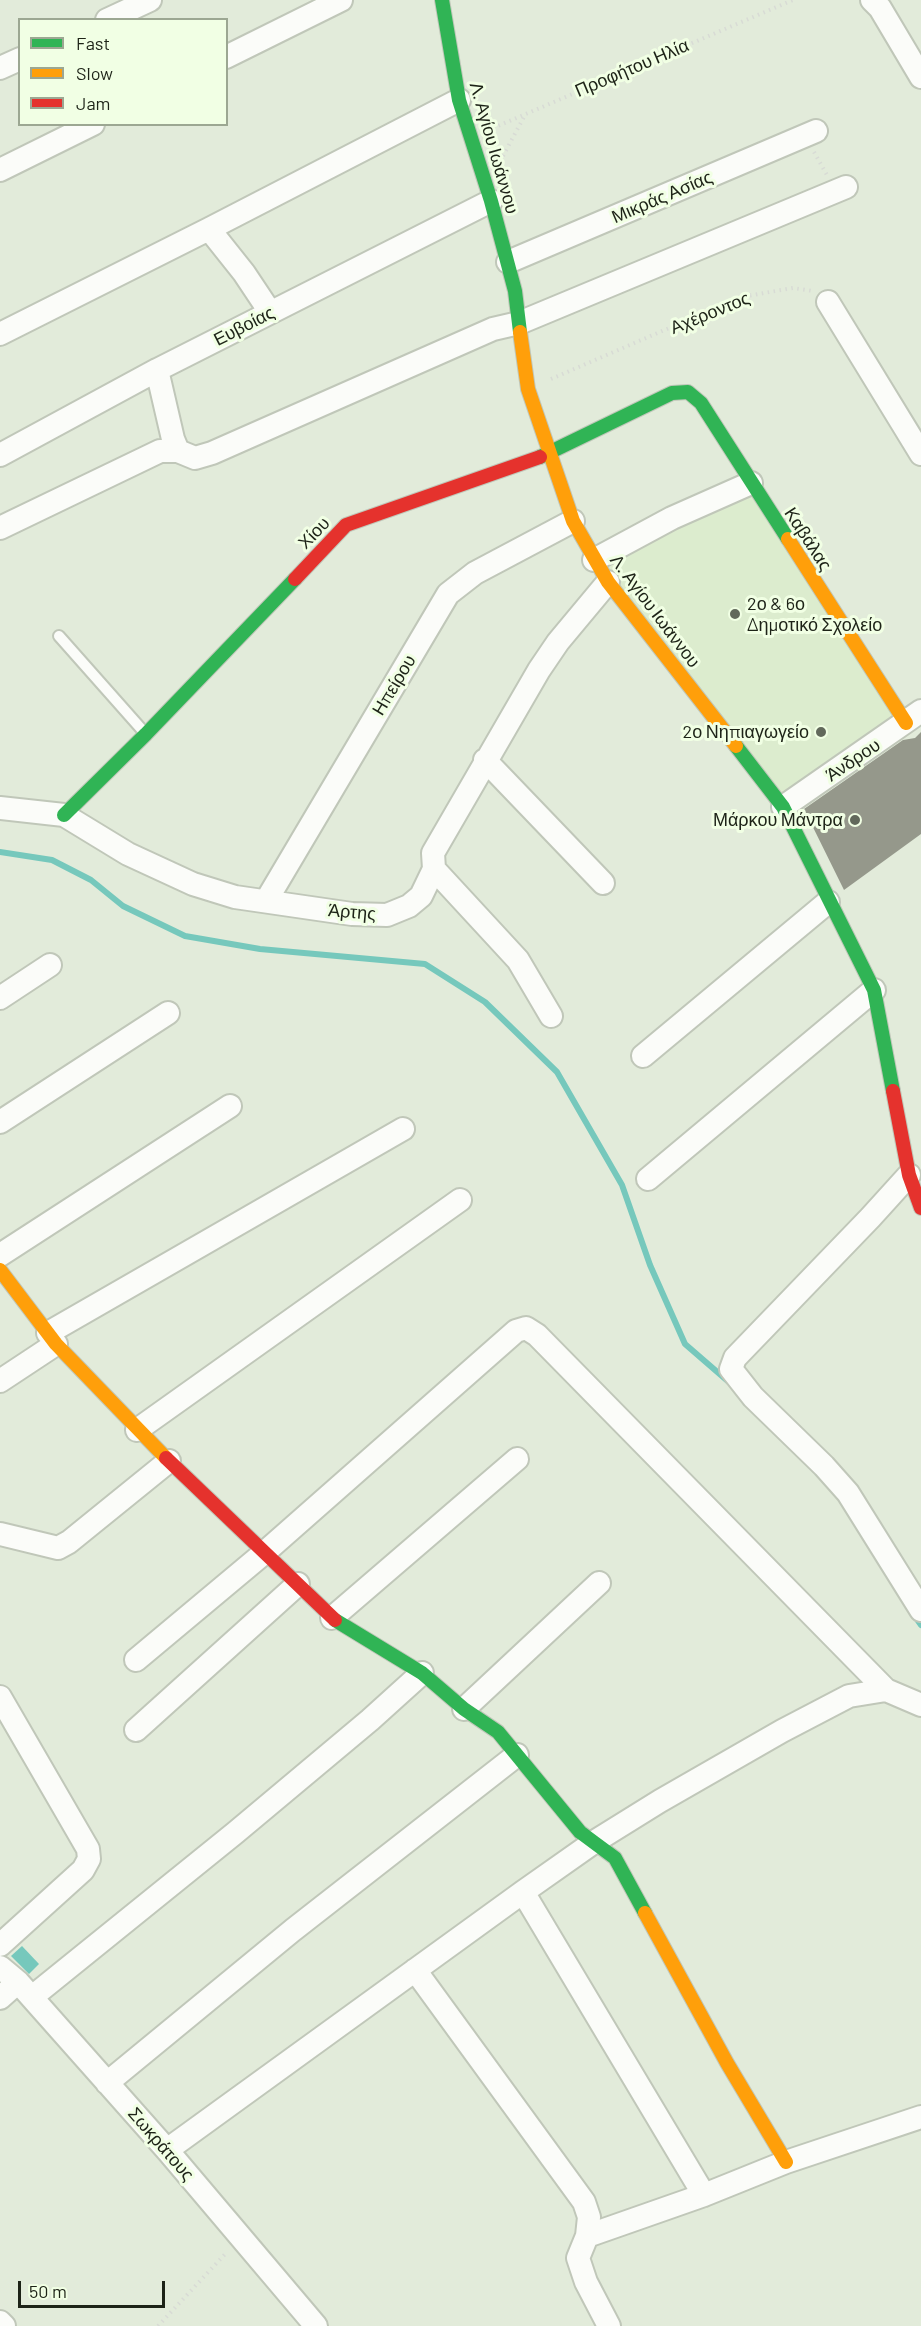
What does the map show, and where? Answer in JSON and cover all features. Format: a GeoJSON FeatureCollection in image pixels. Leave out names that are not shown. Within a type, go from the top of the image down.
{"type":"FeatureCollection","features":[{"type":"Feature","properties":{"kind":"street"},"geometry":{"type":"LineString","coordinates":[[111,18],[150,0]]}},
{"type":"Feature","properties":{"kind":"street"},"geometry":{"type":"LineString","coordinates":[[228,56],[341,0]]}},
{"type":"Feature","properties":{"kind":"street","name":"Λ. Αγίου Ιωάννου"},"geometry":{"type":"LineString","coordinates":[[442,0],[459,100],[508,262],[528,389],[573,521],[608,582],[783,807],[828,902],[874,990],[909,1174],[921,1208]]}},
{"type":"Feature","properties":{"kind":"street"},"geometry":{"type":"LineString","coordinates":[[872,0],[880,8],[921,77]]}},
{"type":"Feature","properties":{"kind":"street"},"geometry":{"type":"LineString","coordinates":[[0,68],[18,60]]}},
{"type":"Feature","properties":{"kind":"street"},"geometry":{"type":"LineString","coordinates":[[0,334],[459,100]]}},
{"type":"Feature","properties":{"kind":"street"},"geometry":{"type":"LineString","coordinates":[[0,170],[89,126]]}},
{"type":"Feature","properties":{"kind":"street","name":"Μικράς Ασίας"},"geometry":{"type":"LineString","coordinates":[[508,262],[810,134]]}},
{"type":"Feature","properties":{"kind":"street"},"geometry":{"type":"LineString","coordinates":[[0,528],[160,451],[178,451],[195,458],[212,453],[493,329],[519,323],[841,189]]}},
{"type":"Feature","properties":{"kind":"street","name":"Ευβοίας"},"geometry":{"type":"LineString","coordinates":[[0,455],[489,194]]}},
{"type":"Feature","properties":{"kind":"street"},"geometry":{"type":"LineString","coordinates":[[209,229],[244,273],[270,312]]}},
{"type":"Feature","properties":{"kind":"street"},"geometry":{"type":"LineString","coordinates":[[828,302],[921,454]]}},
{"type":"Feature","properties":{"kind":"street"},"geometry":{"type":"LineString","coordinates":[[157,370],[173,439],[178,451]]}},
{"type":"Feature","properties":{"kind":"street","name":"Χίου"},"geometry":{"type":"LineString","coordinates":[[64,816],[146,734],[346,525],[550,453],[672,393],[688,392],[701,403]]}},
{"type":"Feature","properties":{"kind":"street","name":"Καβάλας"},"geometry":{"type":"LineString","coordinates":[[701,403],[751,483],[913,717]]}},
{"type":"Feature","properties":{"kind":"street"},"geometry":{"type":"LineString","coordinates":[[594,560],[672,518],[751,483]]}},
{"type":"Feature","properties":{"kind":"street","name":"Ηπείρου"},"geometry":{"type":"LineString","coordinates":[[266,901],[448,594],[476,573],[573,521]]}},
{"type":"Feature","properties":{"kind":"street","name":"Άρτης"},"geometry":{"type":"LineString","coordinates":[[0,808],[64,816],[128,854],[192,884],[235,897],[352,914],[387,915],[409,906],[421,896],[434,869],[433,853],[485,760],[558,642],[608,582]]}},
{"type":"Feature","properties":{"kind":"street","name":"Άνδρου"},"geometry":{"type":"LineString","coordinates":[[783,807],[913,717]]}},
{"type":"Feature","properties":{"kind":"street"},"geometry":{"type":"LineString","coordinates":[[485,760],[603,883]]}},
{"type":"Feature","properties":{"kind":"street"},"geometry":{"type":"LineString","coordinates":[[434,869],[518,960],[552,1016]]}},
{"type":"Feature","properties":{"kind":"street"},"geometry":{"type":"LineString","coordinates":[[643,1056],[828,902]]}},
{"type":"Feature","properties":{"kind":"street"},"geometry":{"type":"LineString","coordinates":[[0,998],[50,966]]}},
{"type":"Feature","properties":{"kind":"street"},"geometry":{"type":"LineString","coordinates":[[648,1179],[874,990]]}},
{"type":"Feature","properties":{"kind":"street"},"geometry":{"type":"LineString","coordinates":[[0,1122],[168,1013]]}},
{"type":"Feature","properties":{"kind":"street"},"geometry":{"type":"LineString","coordinates":[[0,1255],[230,1106]]}},
{"type":"Feature","properties":{"kind":"street"},"geometry":{"type":"LineString","coordinates":[[0,1382],[52,1339],[404,1129]]}},
{"type":"Feature","properties":{"kind":"street"},"geometry":{"type":"LineString","coordinates":[[909,1174],[870,1218],[735,1358],[731,1369],[753,1397],[824,1466],[848,1493],[921,1610]]}},
{"type":"Feature","properties":{"kind":"street"},"geometry":{"type":"LineString","coordinates":[[137,1430],[460,1200]]}},
{"type":"Feature","properties":{"kind":"street"},"geometry":{"type":"LineString","coordinates":[[0,1270],[52,1339],[137,1430],[332,1618],[422,1673],[464,1709],[498,1732],[580,1832],[615,1858],[727,2063],[786,2162]]}},
{"type":"Feature","properties":{"kind":"street"},"geometry":{"type":"LineString","coordinates":[[136,1660],[264,1552],[516,1331],[526,1328],[537,1335],[886,1690],[921,1705]]}},
{"type":"Feature","properties":{"kind":"street"},"geometry":{"type":"LineString","coordinates":[[332,1618],[517,1459]]}},
{"type":"Feature","properties":{"kind":"street"},"geometry":{"type":"LineString","coordinates":[[0,1534],[58,1548],[69,1542],[169,1461]]}},
{"type":"Feature","properties":{"kind":"street"},"geometry":{"type":"LineString","coordinates":[[464,1709],[599,1583]]}},
{"type":"Feature","properties":{"kind":"street"},"geometry":{"type":"LineString","coordinates":[[136,1730],[298,1584]]}},
{"type":"Feature","properties":{"kind":"street"},"geometry":{"type":"LineString","coordinates":[[0,1998],[25,1990],[235,1833],[370,1720],[422,1673]]}},
{"type":"Feature","properties":{"kind":"street"},"geometry":{"type":"LineString","coordinates":[[167,2150],[594,1842],[782,1731],[849,1696],[886,1690]]}},
{"type":"Feature","properties":{"kind":"street"},"geometry":{"type":"LineString","coordinates":[[0,1697],[88,1849],[89,1860],[83,1870],[0,1945]]}},
{"type":"Feature","properties":{"kind":"street"},"geometry":{"type":"LineString","coordinates":[[107,2083],[292,1930],[517,1755]]}},
{"type":"Feature","properties":{"kind":"street"},"geometry":{"type":"LineString","coordinates":[[523,1892],[704,2196]]}},
{"type":"Feature","properties":{"kind":"street","name":"Σωκράτους"},"geometry":{"type":"LineString","coordinates":[[0,1967],[25,1990],[167,2150],[316,2326]]}},
{"type":"Feature","properties":{"kind":"street"},"geometry":{"type":"LineString","coordinates":[[415,1970],[584,2202],[589,2217],[587,2236],[578,2258],[586,2282],[609,2326]]}},
{"type":"Feature","properties":{"kind":"street"},"geometry":{"type":"LineString","coordinates":[[587,2236],[704,2196],[786,2162],[921,2117]]}},
{"type":"Feature","properties":{"kind":"street"},"geometry":{"type":"LineString","coordinates":[[0,2322],[4,2326]]}},
{"type":"Feature","properties":{"kind":"lane"},"geometry":{"type":"LineString","coordinates":[[59,636],[146,734]]}},
{"type":"Feature","properties":{"kind":"path","name":"Προφήτου Ηλία"},"geometry":{"type":"LineString","coordinates":[[472,137],[793,0]]}},
{"type":"Feature","properties":{"kind":"path"},"geometry":{"type":"LineString","coordinates":[[489,194],[525,114]]}},
{"type":"Feature","properties":{"kind":"path"},"geometry":{"type":"LineString","coordinates":[[810,134],[841,189]]}},
{"type":"Feature","properties":{"kind":"path","name":"Αχέροντος"},"geometry":{"type":"LineString","coordinates":[[528,389],[674,328],[741,297],[801,288],[820,294],[828,302]]}},
{"type":"Feature","properties":{"kind":"path"},"geometry":{"type":"LineString","coordinates":[[158,2326],[241,2238]]}},
{"type":"Feature","properties":{"kind":"shaded area","name":"2ο & 6ο Δημοτικό Σχολείο"},"geometry":{"type":"Polygon","coordinates":[[[751,483],[906,723],[783,807],[594,560],[751,483]]]}},
{"type":"Feature","properties":{"kind":"water"},"geometry":{"type":"Polygon","coordinates":[[[22,1946],[39,1964],[29,1974],[11,1956],[22,1946]]]}},
{"type":"Feature","properties":{"kind":"building","name":"Μάρκου Μάντρα"},"geometry":{"type":"Polygon","coordinates":[[[921,732],[921,834],[844,890],[804,809],[903,740],[915,738],[921,732]]]}},
{"type":"Feature","properties":{"kind":"waterway"},"geometry":{"type":"LineString","coordinates":[[0,852],[52,860],[91,880],[123,906],[185,936],[260,949],[425,964],[485,1002],[557,1072],[622,1185],[650,1265],[685,1344],[730,1383]]}},
{"type":"Feature","properties":{"kind":"waterway"},"geometry":{"type":"LineString","coordinates":[[914,1615],[921,1625]]}},
{"type":"Feature","properties":{"kind":"traffic: fast"},"geometry":{"type":"LineString","coordinates":[[442,0],[459,100],[491,201],[515,291],[520,332]]}},
{"type":"Feature","properties":{"kind":"traffic: fast"},"geometry":{"type":"LineString","coordinates":[[540,457],[672,393],[688,392],[701,403],[788,539]]}},
{"type":"Feature","properties":{"kind":"traffic: fast"},"geometry":{"type":"LineString","coordinates":[[64,815],[146,734],[295,579]]}},
{"type":"Feature","properties":{"kind":"traffic: fast"},"geometry":{"type":"LineString","coordinates":[[736,746],[783,807],[874,990],[893,1091]]}},
{"type":"Feature","properties":{"kind":"traffic: fast"},"geometry":{"type":"LineString","coordinates":[[335,1620],[422,1673],[464,1709],[498,1732],[580,1832],[615,1858],[645,1913]]}},
{"type":"Feature","properties":{"kind":"traffic: slow"},"geometry":{"type":"LineString","coordinates":[[520,332],[528,389],[573,521],[608,582],[736,746]]}},
{"type":"Feature","properties":{"kind":"traffic: slow"},"geometry":{"type":"LineString","coordinates":[[788,539],[906,723]]}},
{"type":"Feature","properties":{"kind":"traffic: slow"},"geometry":{"type":"LineString","coordinates":[[0,1270],[56,1344],[166,1458]]}},
{"type":"Feature","properties":{"kind":"traffic: slow"},"geometry":{"type":"LineString","coordinates":[[645,1913],[727,2063],[786,2162]]}},
{"type":"Feature","properties":{"kind":"traffic: jam"},"geometry":{"type":"LineString","coordinates":[[295,579],[346,525],[540,457]]}},
{"type":"Feature","properties":{"kind":"traffic: jam"},"geometry":{"type":"LineString","coordinates":[[893,1091],[909,1175],[921,1208]]}},
{"type":"Feature","properties":{"kind":"traffic: jam"},"geometry":{"type":"LineString","coordinates":[[166,1458],[335,1620]]}},
{"type":"Feature","properties":{"kind":"place","name":"2ο & 6ο Δημοτικό Σχολείο"},"geometry":{"type":"Point","coordinates":[735,614]}},
{"type":"Feature","properties":{"kind":"place","name":"2ο Νηπιαγωγείο"},"geometry":{"type":"Point","coordinates":[821,732]}},
{"type":"Feature","properties":{"kind":"place","name":"Μάρκου Μάντρα"},"geometry":{"type":"Point","coordinates":[855,820]}}]}
